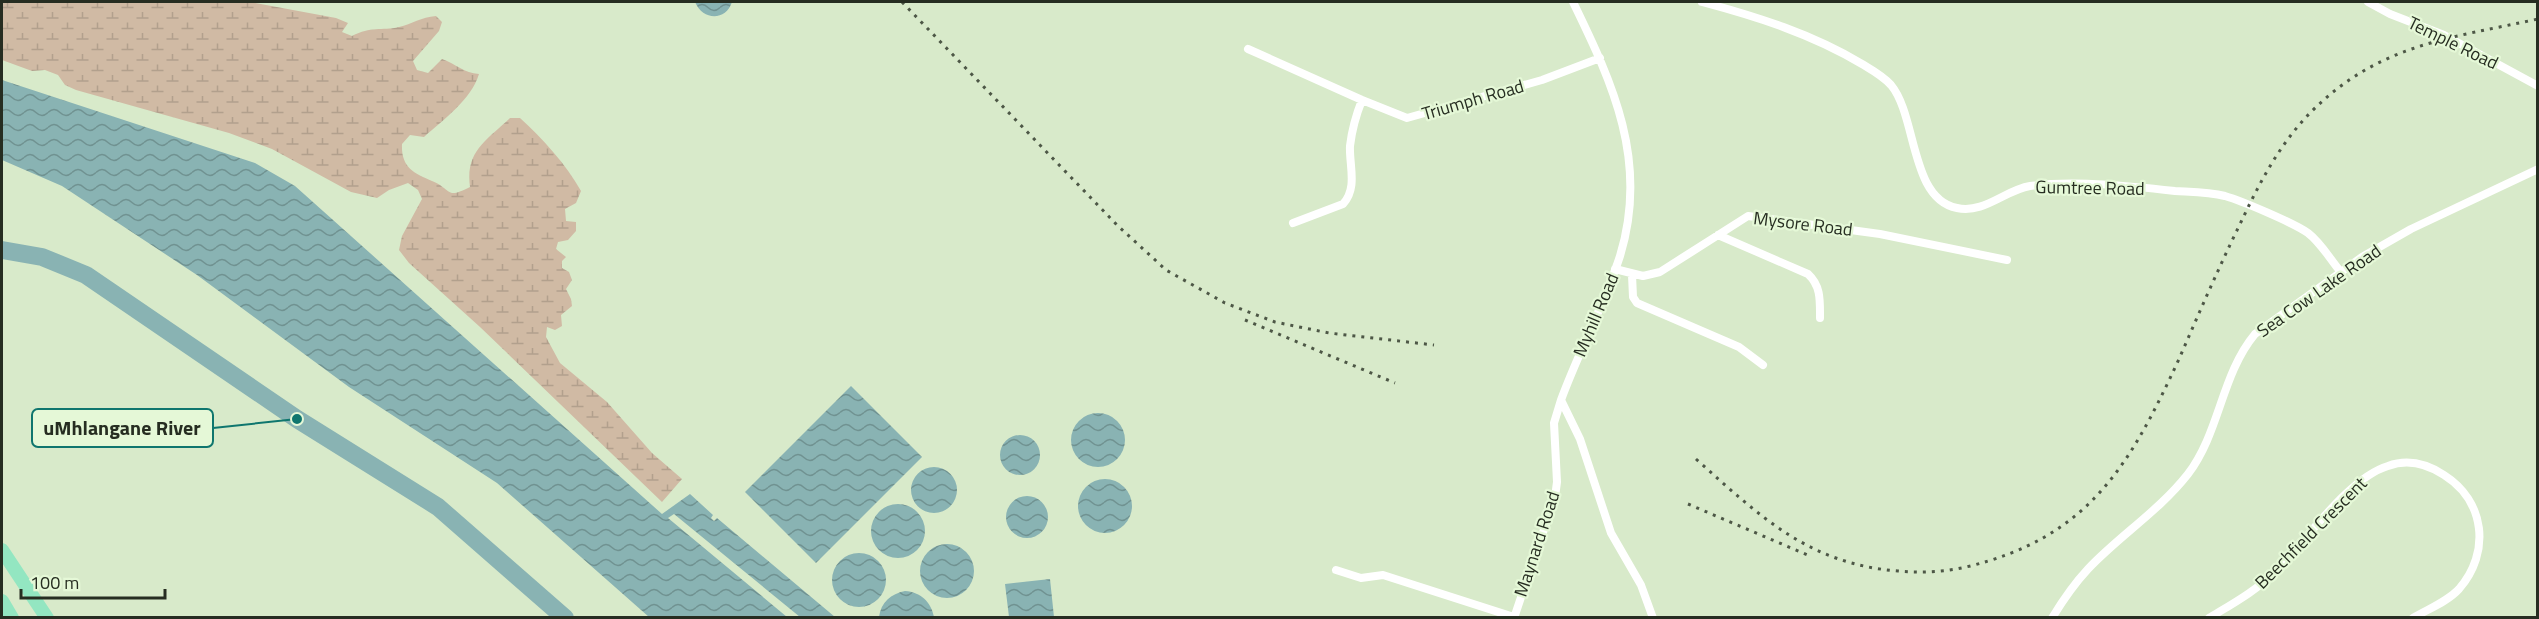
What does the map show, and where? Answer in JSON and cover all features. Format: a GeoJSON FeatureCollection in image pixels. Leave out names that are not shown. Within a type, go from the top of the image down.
{"type":"FeatureCollection","features":[{"type":"Feature","properties":{"kind":"highway"},"geometry":{"type":"LineString","coordinates":[[2,550],[47,618]]}},
{"type":"Feature","properties":{"kind":"highway"},"geometry":{"type":"LineString","coordinates":[[2,601],[12,618]]}},
{"type":"Feature","properties":{"kind":"street","name":"Myhill Road"},"geometry":{"type":"LineString","coordinates":[[1561,400],[1615,269],[1627,222],[1629,163],[1623,122],[1600,58],[1573,2]]}},
{"type":"Feature","properties":{"kind":"street","name":"Gumtree Road"},"geometry":{"type":"LineString","coordinates":[[1702,2],[1809,35],[1884,77],[1899,96],[1919,167],[1927,183],[1948,205],[1957,208],[1975,208],[2017,190],[2050,184],[2147,188],[2213,194],[2234,200],[2306,232],[2340,271]]}},
{"type":"Feature","properties":{"kind":"street","name":"Temple Road"},"geometry":{"type":"LineString","coordinates":[[2368,2],[2390,14],[2444,34],[2538,86]]}},
{"type":"Feature","properties":{"kind":"street","name":"Triumph Road"},"geometry":{"type":"LineString","coordinates":[[1248,49],[1401,117],[1415,117],[1542,80],[1600,58]]}},
{"type":"Feature","properties":{"kind":"street"},"geometry":{"type":"LineString","coordinates":[[1293,223],[1343,204],[1347,200],[1352,189],[1351,135],[1362,100]]}},
{"type":"Feature","properties":{"kind":"street","name":"Sea Cow Lake Road"},"geometry":{"type":"LineString","coordinates":[[2052,618],[2088,569],[2161,504],[2189,473],[2205,443],[2235,365],[2244,348],[2267,324],[2340,271],[2410,229],[2538,169]]}},
{"type":"Feature","properties":{"kind":"street","name":"Mysore Road"},"geometry":{"type":"LineString","coordinates":[[1615,269],[1643,276],[1660,272],[1744,217],[1754,216],[1880,234],[2007,260]]}},
{"type":"Feature","properties":{"kind":"street"},"geometry":{"type":"LineString","coordinates":[[1718,235],[1808,274],[1819,292],[1820,318]]}},
{"type":"Feature","properties":{"kind":"street"},"geometry":{"type":"LineString","coordinates":[[1632,275],[1633,297],[1637,303],[1739,347],[1763,364]]}},
{"type":"Feature","properties":{"kind":"street"},"geometry":{"type":"LineString","coordinates":[[1561,400],[1581,440],[1611,533],[1641,585],[1653,618]]}},
{"type":"Feature","properties":{"kind":"street","name":"Maynard Road"},"geometry":{"type":"LineString","coordinates":[[1514,617],[1555,497],[1557,482],[1554,423],[1561,400]]}},
{"type":"Feature","properties":{"kind":"street","name":"Beechfield Crescent"},"geometry":{"type":"LineString","coordinates":[[2209,618],[2261,585],[2359,481],[2389,465],[2406,463],[2421,464],[2436,470],[2459,486],[2473,506],[2479,521],[2480,535],[2475,564],[2458,591],[2413,618]]}},
{"type":"Feature","properties":{"kind":"street"},"geometry":{"type":"LineString","coordinates":[[1336,570],[1361,578],[1383,574],[1514,617]]}},
{"type":"Feature","properties":{"kind":"green space"},"geometry":{"type":"Polygon","coordinates":[[[2,2],[250,2],[336,18],[348,23],[342,32],[352,36],[370,30],[399,27],[436,16],[442,22],[439,31],[413,61],[417,70],[428,73],[442,59],[464,70],[479,74],[470,92],[448,116],[424,137],[410,135],[402,144],[406,164],[414,172],[449,192],[462,191],[470,187],[471,164],[479,147],[510,118],[520,118],[553,152],[581,191],[576,203],[565,209],[566,221],[576,222],[576,231],[568,240],[558,242],[556,249],[566,257],[562,261],[562,268],[569,272],[572,280],[566,289],[572,306],[561,315],[562,326],[555,330],[547,327],[546,337],[560,363],[607,402],[652,453],[682,479],[662,502],[480,327],[409,263],[399,250],[402,236],[422,199],[418,190],[408,183],[389,190],[377,198],[351,192],[272,149],[229,133],[76,90],[65,85],[58,75],[45,70],[32,71],[2,60],[2,2]]]}},
{"type":"Feature","properties":{"kind":"water"},"geometry":{"type":"Polygon","coordinates":[[[695,2],[732,2],[725,13],[714,16],[703,13],[695,2]]]}},
{"type":"Feature","properties":{"kind":"water"},"geometry":{"type":"Polygon","coordinates":[[[2,80],[255,163],[295,186],[662,514],[690,494],[713,515],[711,518],[714,521],[717,518],[835,617],[800,617],[674,514],[668,518],[787,617],[649,617],[497,483],[349,387],[197,275],[62,186],[2,160],[2,80]]]}},
{"type":"Feature","properties":{"kind":"water"},"geometry":{"type":"Polygon","coordinates":[[[851,386],[922,457],[816,563],[745,492],[851,386]]]}},
{"type":"Feature","properties":{"kind":"water"},"geometry":{"type":"Polygon","coordinates":[[[1093,413],[1103,413],[1113,417],[1121,425],[1125,440],[1121,455],[1113,463],[1103,467],[1093,467],[1083,463],[1075,455],[1071,445],[1071,435],[1075,425],[1083,417],[1093,413]]]}},
{"type":"Feature","properties":{"kind":"water"},"geometry":{"type":"Polygon","coordinates":[[[1020,435],[1028,436],[1034,441],[1039,447],[1039,463],[1034,469],[1028,474],[1020,475],[1012,474],[1006,469],[1001,463],[1000,455],[1001,447],[1006,441],[1012,436],[1020,435]]]}},
{"type":"Feature","properties":{"kind":"water"},"geometry":{"type":"Polygon","coordinates":[[[934,467],[943,468],[950,474],[956,481],[956,499],[950,506],[943,512],[934,513],[925,512],[918,506],[912,499],[911,490],[912,481],[918,474],[925,468],[934,467]]]}},
{"type":"Feature","properties":{"kind":"water"},"geometry":{"type":"Polygon","coordinates":[[[1100,479],[1110,479],[1120,483],[1128,491],[1132,506],[1128,521],[1120,529],[1110,533],[1100,533],[1090,529],[1082,521],[1078,511],[1078,501],[1082,491],[1090,483],[1100,479]]]}},
{"type":"Feature","properties":{"kind":"water"},"geometry":{"type":"Polygon","coordinates":[[[1027,496],[1042,502],[1048,517],[1042,532],[1027,538],[1012,532],[1006,517],[1012,502],[1027,496]]]}},
{"type":"Feature","properties":{"kind":"water"},"geometry":{"type":"Polygon","coordinates":[[[898,504],[908,506],[917,512],[923,521],[925,531],[923,541],[917,550],[908,556],[898,558],[888,556],[879,550],[873,541],[871,531],[873,521],[879,512],[888,506],[898,504]]]}},
{"type":"Feature","properties":{"kind":"water"},"geometry":{"type":"Polygon","coordinates":[[[942,544],[952,544],[962,548],[970,556],[974,571],[970,586],[962,594],[952,598],[942,598],[932,594],[924,586],[920,576],[920,566],[924,556],[932,548],[942,544]]]}},
{"type":"Feature","properties":{"kind":"water"},"geometry":{"type":"Polygon","coordinates":[[[859,553],[869,555],[878,561],[884,570],[886,580],[884,590],[878,599],[869,605],[859,607],[849,605],[840,599],[834,590],[832,580],[834,570],[840,561],[849,555],[859,553]]]}},
{"type":"Feature","properties":{"kind":"water"},"geometry":{"type":"Polygon","coordinates":[[[1050,579],[1054,617],[1009,617],[1005,584],[1050,579]]]}},
{"type":"Feature","properties":{"kind":"water"},"geometry":{"type":"Polygon","coordinates":[[[905,591],[916,593],[924,599],[934,617],[879,617],[882,607],[888,600],[895,594],[905,591]]]}},
{"type":"Feature","properties":{"kind":"waterway"},"geometry":{"type":"LineString","coordinates":[[2,250],[42,257],[86,275],[297,419],[438,507],[565,618]]}},
{"type":"Feature","properties":{"kind":"railway"},"geometry":{"type":"LineString","coordinates":[[902,2],[1117,225],[1166,270],[1225,303],[1275,322],[1329,333],[1434,345]]}},
{"type":"Feature","properties":{"kind":"railway"},"geometry":{"type":"LineString","coordinates":[[1696,459],[1742,500],[1787,534],[1837,559],[1866,567],[1915,572],[1958,569],[2008,554],[2044,537],[2075,516],[2100,492],[2123,464],[2161,397],[2263,178],[2290,136],[2312,111],[2337,89],[2363,71],[2390,57],[2446,39],[2538,19]]}},
{"type":"Feature","properties":{"kind":"railway"},"geometry":{"type":"LineString","coordinates":[[1245,320],[1395,383]]}},
{"type":"Feature","properties":{"kind":"railway"},"geometry":{"type":"LineString","coordinates":[[1688,504],[1810,556]]}},
{"type":"Feature","properties":{"kind":"place","name":"uMhlangane River"},"geometry":{"type":"Point","coordinates":[297,419]}}]}
